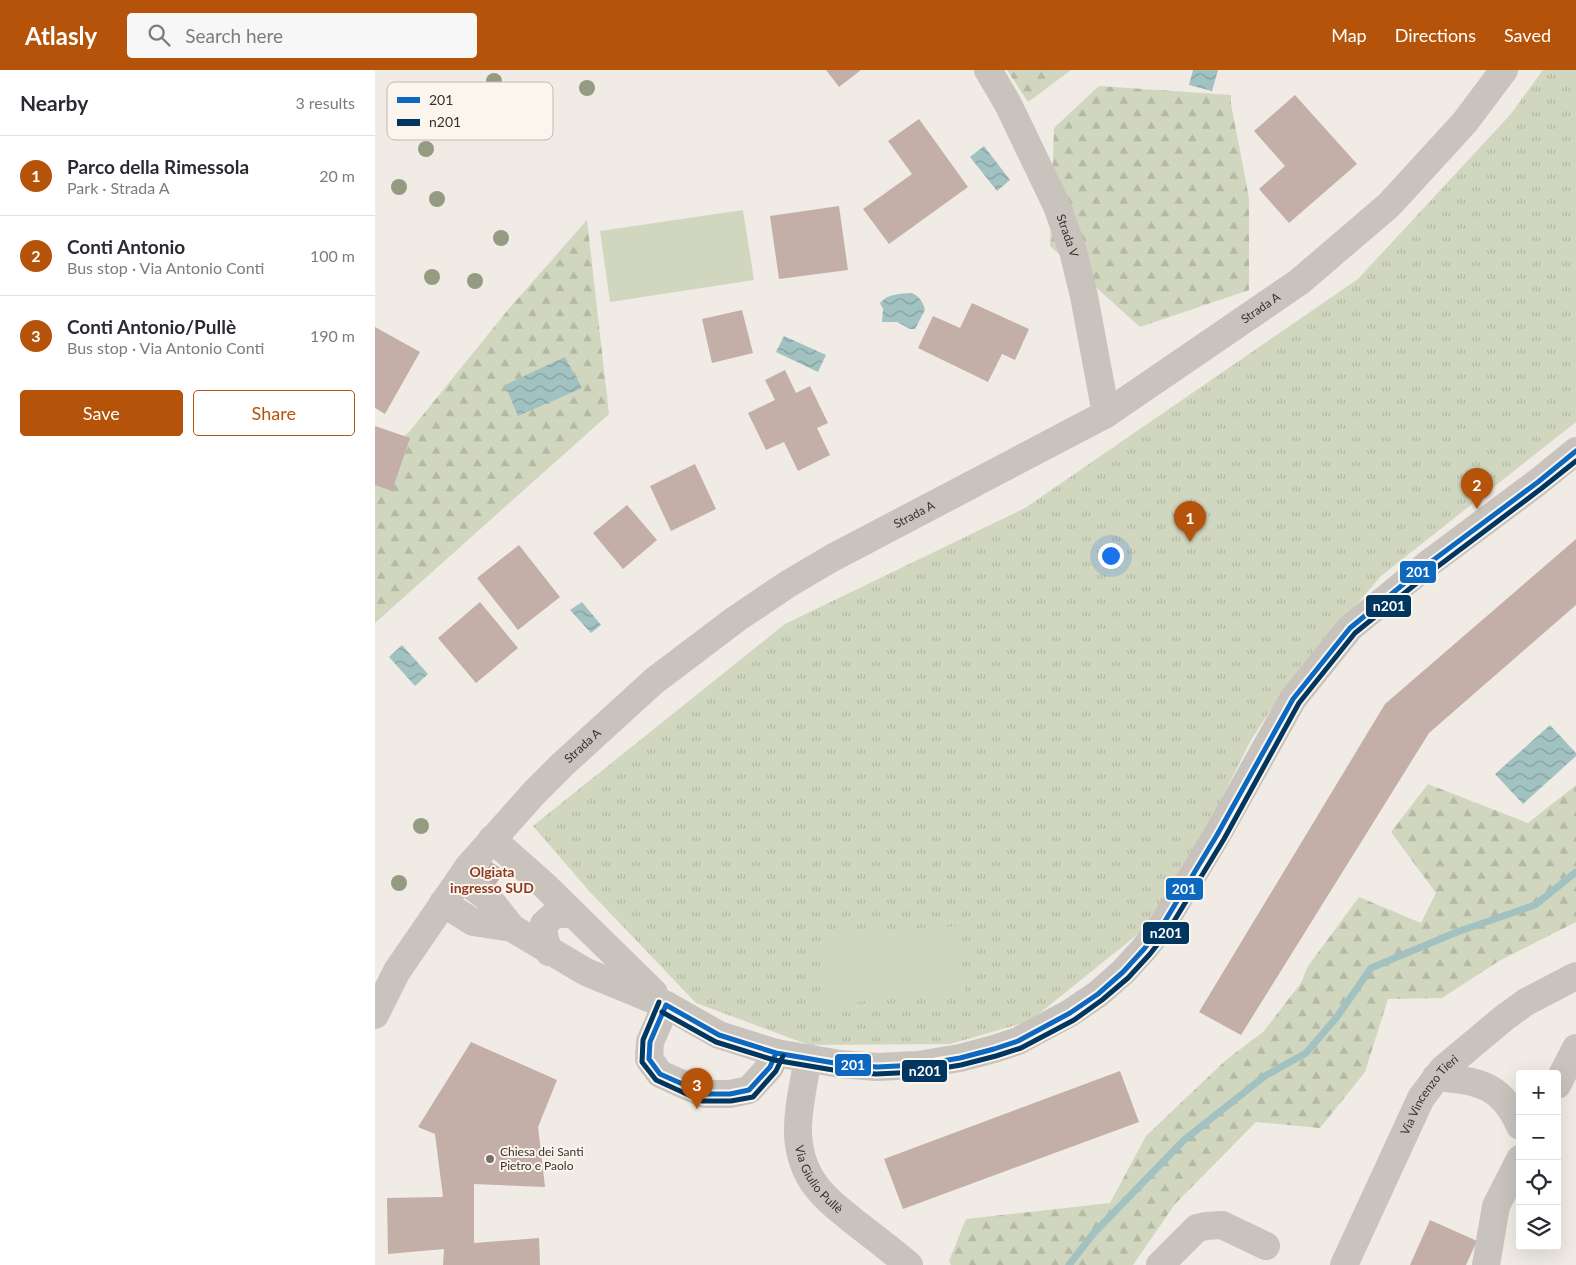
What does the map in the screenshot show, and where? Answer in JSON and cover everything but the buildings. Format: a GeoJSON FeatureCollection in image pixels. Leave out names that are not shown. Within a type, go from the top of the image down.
{"type":"FeatureCollection","features":[{"type":"Feature","properties":{"kind":"street","name":"Strada V"},"geometry":{"type":"LineString","coordinates":[[988,70],[1008,104],[1057,206],[1073,251],[1084,296],[1105,414]]}},
{"type":"Feature","properties":{"kind":"street","name":"Strada A"},"geometry":{"type":"LineString","coordinates":[[375,1015],[397,972],[453,889],[493,839],[563,764],[654,681],[736,619],[788,584],[832,558],[1105,414],[1299,282],[1389,205],[1465,122],[1504,70]]}},
{"type":"Feature","properties":{"kind":"street"},"geometry":{"type":"LineString","coordinates":[[493,839],[520,879],[544,885],[667,1005],[719,1035],[776,1053],[877,1068],[918,1065],[960,1058],[1018,1041],[1070,1013],[1098,994],[1123,972],[1144,949],[1162,926],[1217,835],[1293,698],[1349,628],[1428,564],[1538,482],[1576,451]]}},
{"type":"Feature","properties":{"kind":"street"},"geometry":{"type":"LineString","coordinates":[[453,889],[473,922],[512,928],[549,952],[586,972],[617,995],[667,1005]]}},
{"type":"Feature","properties":{"kind":"street"},"geometry":{"type":"LineString","coordinates":[[549,952],[544,936],[544,924],[555,914],[573,914]]}},
{"type":"Feature","properties":{"kind":"street","name":"Via Vincenzo Tieri"},"geometry":{"type":"LineString","coordinates":[[1344,1265],[1421,1098],[1436,1078],[1452,1060],[1503,1018],[1526,1002],[1576,976]]}},
{"type":"Feature","properties":{"kind":"street"},"geometry":{"type":"LineString","coordinates":[[667,1005],[650,1042],[649,1059],[660,1074],[705,1094],[730,1094],[749,1090],[769,1067],[776,1053]]}},
{"type":"Feature","properties":{"kind":"street"},"geometry":{"type":"LineString","coordinates":[[1561,1077],[1576,1048]]}},
{"type":"Feature","properties":{"kind":"street","name":"Via Giulio Pullè"},"geometry":{"type":"LineString","coordinates":[[808,1058],[798,1134],[800,1152],[805,1169],[815,1186],[827,1200],[909,1265]]}},
{"type":"Feature","properties":{"kind":"street"},"geometry":{"type":"LineString","coordinates":[[1436,1078],[1472,1082],[1485,1086],[1499,1094],[1516,1119]]}},
{"type":"Feature","properties":{"kind":"street"},"geometry":{"type":"LineString","coordinates":[[1486,1265],[1496,1206],[1519,1160]]}},
{"type":"Feature","properties":{"kind":"street"},"geometry":{"type":"LineString","coordinates":[[1160,1265],[1197,1228],[1205,1226],[1222,1225],[1266,1246]]}},
{"type":"Feature","properties":{"kind":"green space"},"geometry":{"type":"Polygon","coordinates":[[[1007,70],[1071,70],[1028,102],[1007,70]]]}},
{"type":"Feature","properties":{"kind":"green space"},"geometry":{"type":"Polygon","coordinates":[[[1543,70],[1576,70],[1576,422],[1381,576],[1287,685],[1251,740],[1164,913],[1030,1021],[950,1044],[809,1045],[696,1003],[590,892],[533,826],[785,624],[1025,508],[1358,279],[1510,115],[1543,70]]]}},
{"type":"Feature","properties":{"kind":"green space"},"geometry":{"type":"Polygon","coordinates":[[[1099,86],[1231,95],[1231,104],[1249,198],[1249,290],[1140,327],[1050,246],[1054,128],[1099,86]]]}},
{"type":"Feature","properties":{"kind":"green space"},"geometry":{"type":"Polygon","coordinates":[[[743,210],[754,280],[610,302],[600,231],[743,210]]]}},
{"type":"Feature","properties":{"kind":"green space"},"geometry":{"type":"Polygon","coordinates":[[[587,220],[609,414],[375,623],[375,462],[410,431],[507,311],[587,220]]]}},
{"type":"Feature","properties":{"kind":"green space"},"geometry":{"type":"Polygon","coordinates":[[[1428,784],[1528,823],[1576,785],[1576,922],[1499,961],[1442,998],[1388,999],[1365,1072],[1320,1128],[1256,1122],[1175,1204],[1133,1265],[951,1265],[949,1261],[966,1219],[1110,1203],[1146,1136],[1226,1060],[1264,1031],[1301,983],[1308,966],[1359,897],[1421,923],[1436,893],[1391,832],[1428,784]]]}},
{"type":"Feature","properties":{"kind":"green space"},"geometry":{"type":"Polygon","coordinates":[[[958,926],[965,992],[823,1005],[823,935],[958,926]]]}},
{"type":"Feature","properties":{"kind":"water"},"geometry":{"type":"Polygon","coordinates":[[[1193,70],[1218,70],[1212,91],[1189,85],[1193,70]]]}},
{"type":"Feature","properties":{"kind":"water"},"geometry":{"type":"Polygon","coordinates":[[[984,146],[1010,180],[997,191],[970,157],[984,146]]]}},
{"type":"Feature","properties":{"kind":"water"},"geometry":{"type":"Polygon","coordinates":[[[912,293],[921,300],[925,310],[915,329],[910,329],[897,322],[882,322],[883,309],[880,303],[883,300],[899,294],[912,293]]]}},
{"type":"Feature","properties":{"kind":"water"},"geometry":{"type":"Polygon","coordinates":[[[784,336],[826,355],[818,372],[776,352],[784,336]]]}},
{"type":"Feature","properties":{"kind":"water"},"geometry":{"type":"Polygon","coordinates":[[[565,357],[582,388],[518,416],[505,385],[565,357]]]}},
{"type":"Feature","properties":{"kind":"water"},"geometry":{"type":"Polygon","coordinates":[[[582,602],[601,625],[591,633],[570,610],[582,602]]]}},
{"type":"Feature","properties":{"kind":"water"},"geometry":{"type":"Polygon","coordinates":[[[402,645],[428,674],[415,686],[389,657],[402,645]]]}},
{"type":"Feature","properties":{"kind":"water"},"geometry":{"type":"Polygon","coordinates":[[[1550,725],[1576,753],[1576,756],[1523,804],[1495,774],[1550,725]]]}},
{"type":"Feature","properties":{"kind":"waterway"},"geometry":{"type":"LineString","coordinates":[[1069,1265],[1093,1234],[1184,1140],[1265,1076],[1306,1053],[1337,1017],[1371,968],[1457,932],[1535,905],[1576,872]]}},
{"type":"Feature","properties":{"kind":"transit line","name":"201"},"geometry":{"type":"LineString","coordinates":[[666,1005],[719,1035],[776,1053],[840,1064],[877,1067],[918,1065],[960,1058],[994,1049],[1018,1041],[1070,1013],[1098,994],[1123,972],[1162,926],[1217,835],[1293,699],[1350,628],[1428,564],[1538,482],[1576,451]]}},
{"type":"Feature","properties":{"kind":"transit line","name":"n201"},"geometry":{"type":"LineString","coordinates":[[662,1012],[716,1042],[774,1060],[839,1071],[876,1074],[919,1072],[961,1065],[996,1056],[1021,1048],[1074,1020],[1128,978],[1168,931],[1224,839],[1299,703],[1355,633],[1433,570],[1576,461]]}},
{"type":"Feature","properties":{"kind":"transit line","name":"n201"},"geometry":{"type":"LineString","coordinates":[[659,1002],[643,1040],[642,1062],[656,1080],[702,1101],[731,1101],[753,1097],[776,1071],[783,1056]]}},
{"type":"Feature","properties":{"kind":"transit line","name":"201"},"geometry":{"type":"LineString","coordinates":[[666,1005],[650,1042],[649,1059],[660,1074],[705,1094],[730,1094],[749,1090],[770,1067],[776,1053]]}},
{"type":"Feature","properties":{"kind":"place","name":"Conti Antonio"},"geometry":{"type":"Point","coordinates":[1477,509]}},
{"type":"Feature","properties":{"kind":"place","name":"Parco della Rimessola"},"geometry":{"type":"Point","coordinates":[1190,542]}},
{"type":"Feature","properties":{"kind":"place","name":"Conti Antonio/Pullè"},"geometry":{"type":"Point","coordinates":[697,1109]}},
{"type":"Feature","properties":{"kind":"place","name":"Chiesa dei Santi Pietro e Paolo"},"geometry":{"type":"Point","coordinates":[490,1159]}},
{"type":"Feature","properties":{"kind":"district","name":"Olgiata ingresso SUD"},"geometry":{"type":"Point","coordinates":[492,880]}}]}
